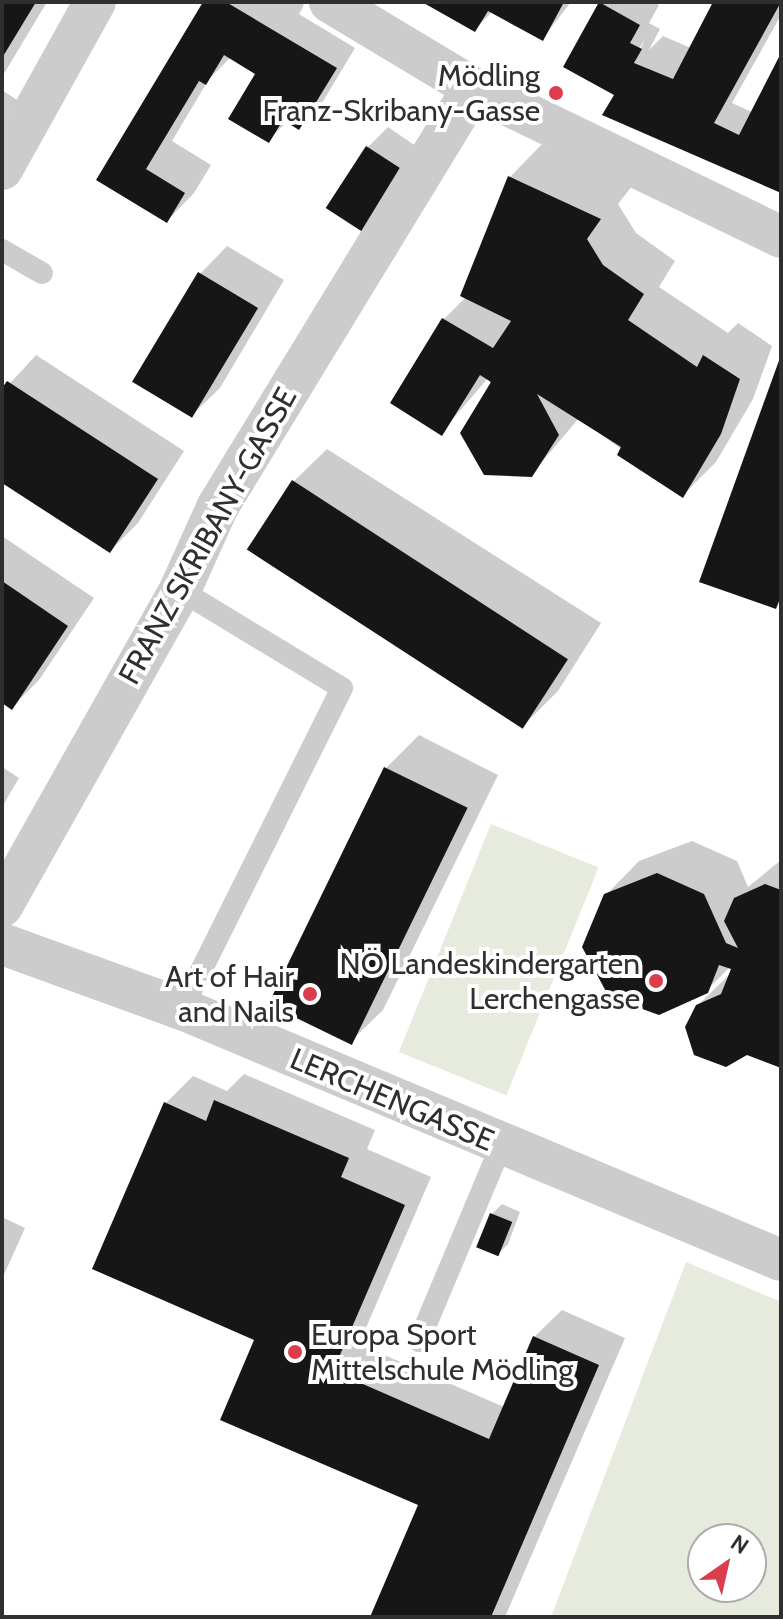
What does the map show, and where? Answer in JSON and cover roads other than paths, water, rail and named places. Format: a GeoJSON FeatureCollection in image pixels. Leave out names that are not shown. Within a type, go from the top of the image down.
{"type":"FeatureCollection","features":[{"type":"Feature","properties":{"kind":"street"},"geometry":{"type":"LineString","coordinates":[[2,169],[95,2]]}},
{"type":"Feature","properties":{"kind":"street"},"geometry":{"type":"LineString","coordinates":[[351,7],[473,88],[781,237]]}},
{"type":"Feature","properties":{"kind":"street","name":"FRANZ SKRIBANY-GASSE"},"geometry":{"type":"LineString","coordinates":[[2,906],[180,590],[218,506],[473,88]]}},
{"type":"Feature","properties":{"kind":"street","name":"LERCHENGASSE"},"geometry":{"type":"LineString","coordinates":[[2,944],[182,1009],[501,1146],[781,1260]]}},
{"type":"Feature","properties":{"kind":"lane"},"geometry":{"type":"LineString","coordinates":[[2,250],[42,273]]}},
{"type":"Feature","properties":{"kind":"lane"},"geometry":{"type":"LineString","coordinates":[[180,590],[342,688],[182,1009]]}},
{"type":"Feature","properties":{"kind":"lane"},"geometry":{"type":"LineString","coordinates":[[419,1341],[501,1146]]}},
{"type":"Feature","properties":{"kind":"place","name":"Mödling Franz-Skribany-Gasse"},"geometry":{"type":"Point","coordinates":[556,93]}},
{"type":"Feature","properties":{"kind":"place","name":"NÖ Landeskindergarten Lerchengasse"},"geometry":{"type":"Point","coordinates":[656,981]}},
{"type":"Feature","properties":{"kind":"place","name":"Art of Hair and Nails"},"geometry":{"type":"Point","coordinates":[310,994]}},
{"type":"Feature","properties":{"kind":"place","name":"Europa Sport Mittelschule Mödling"},"geometry":{"type":"Point","coordinates":[295,1352]}}]}
